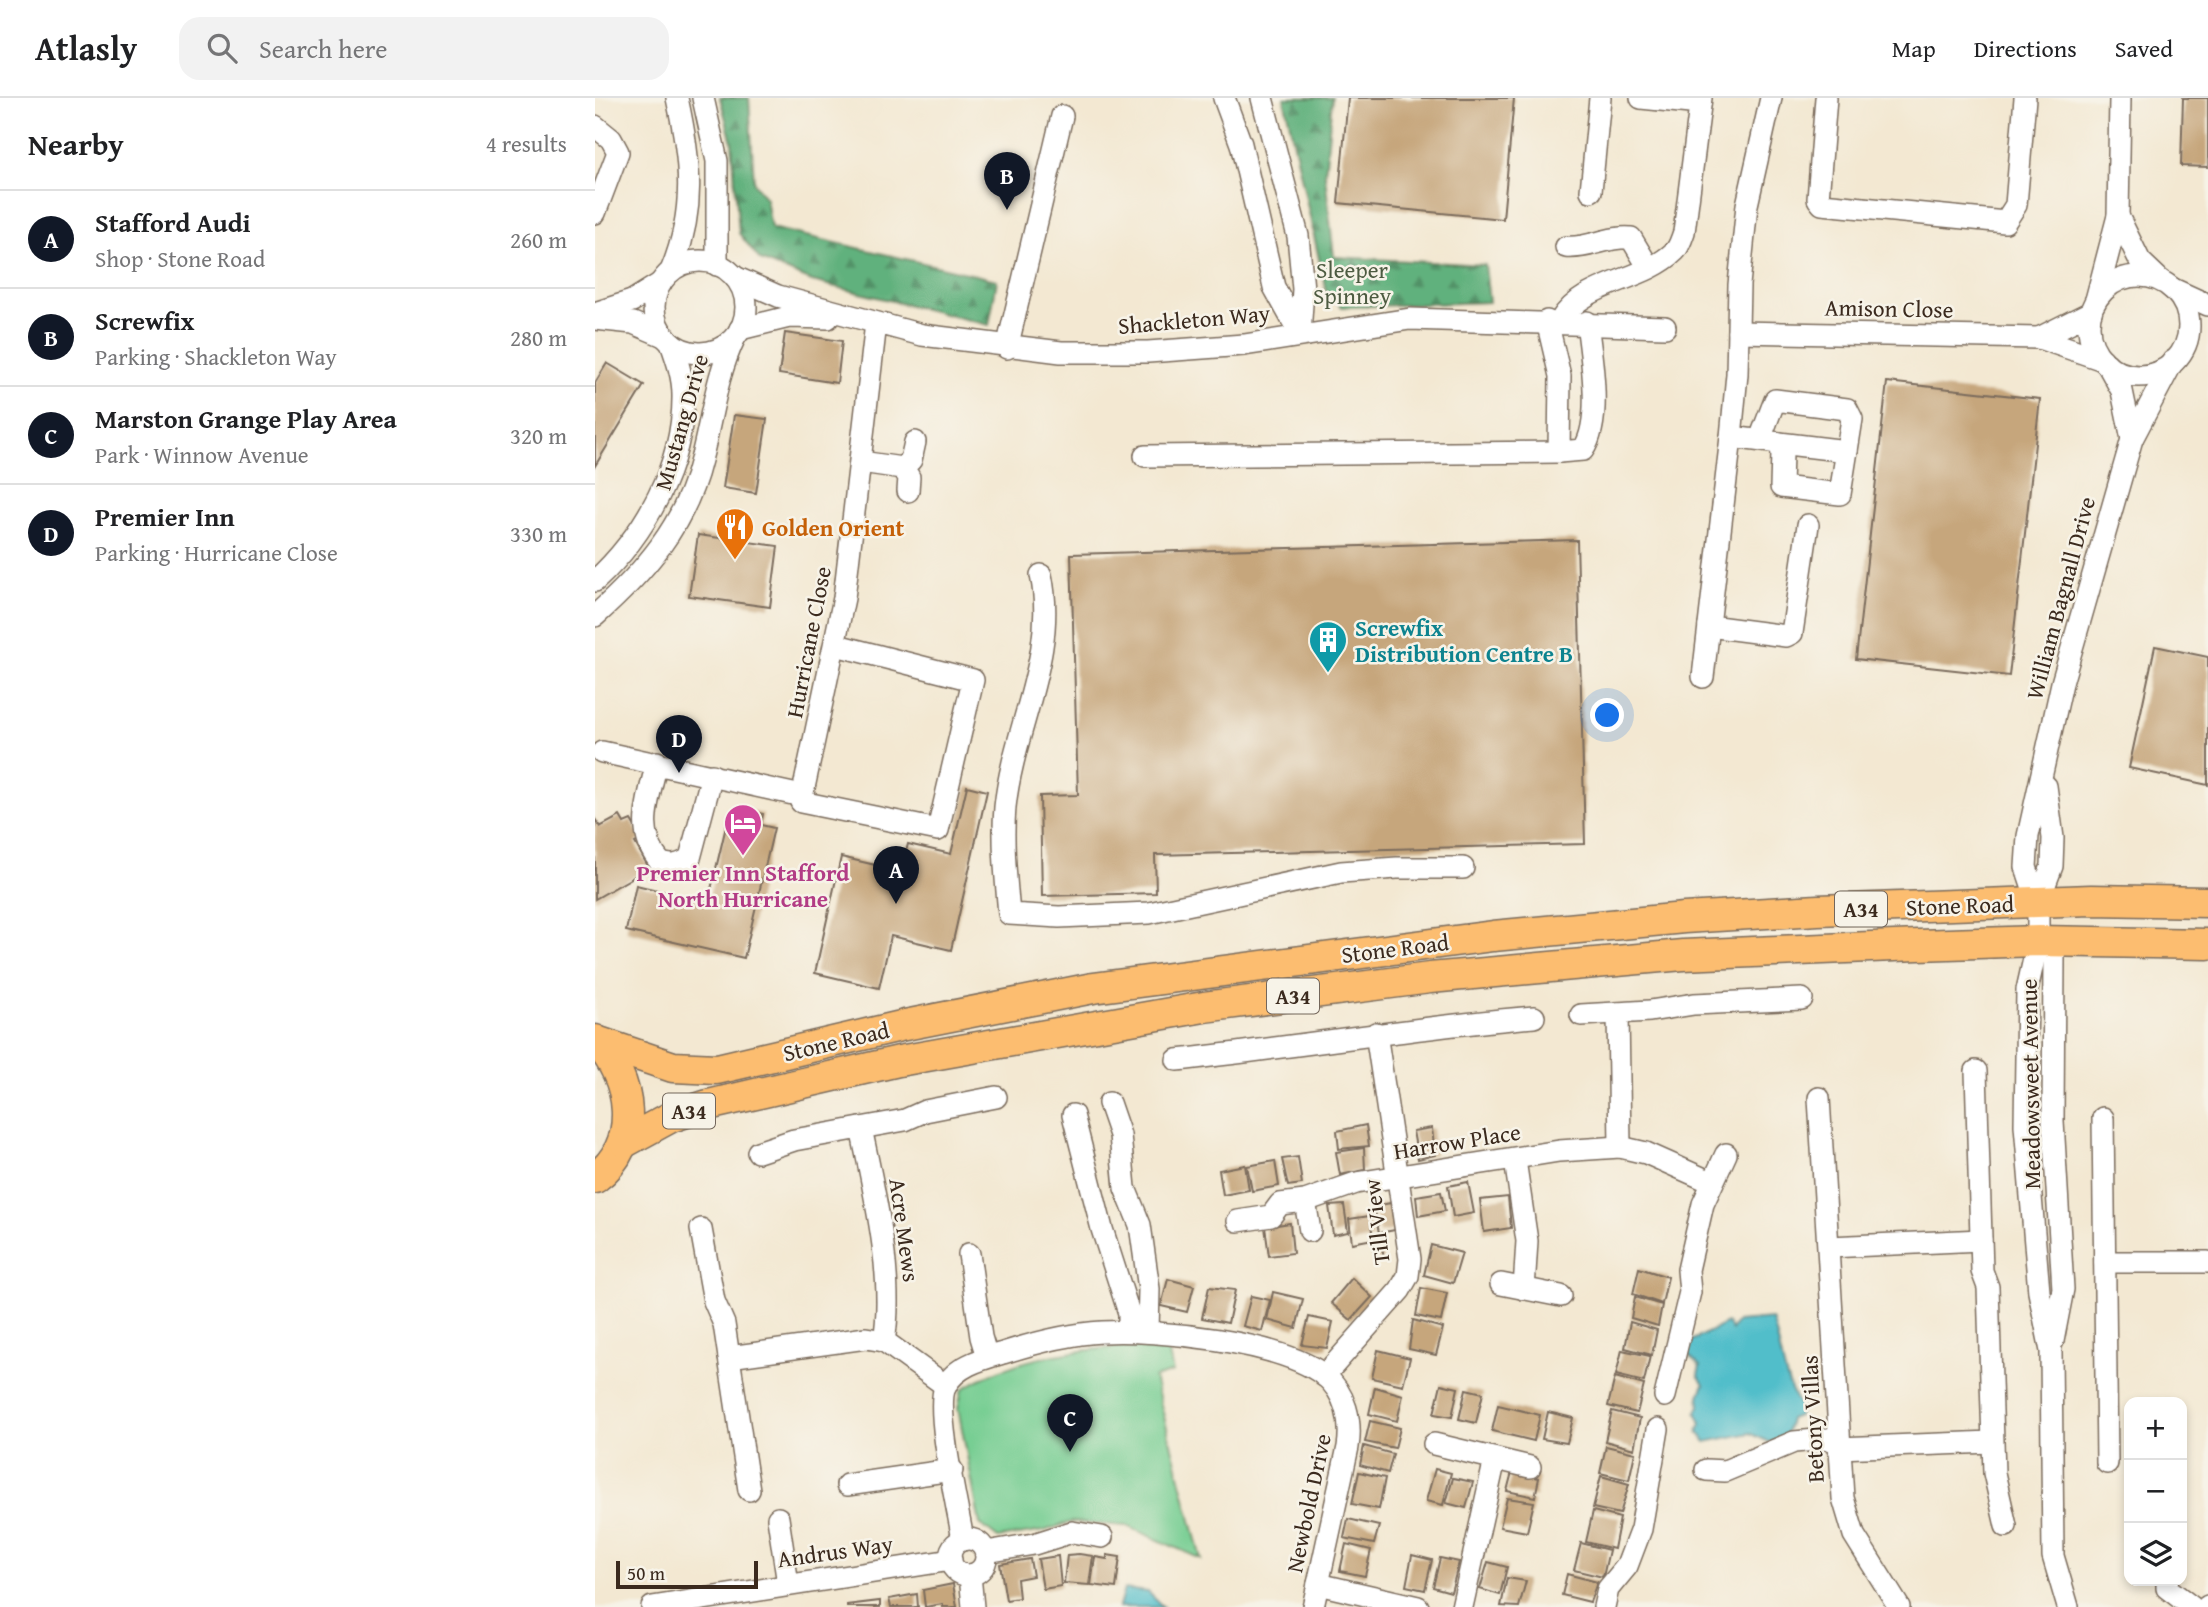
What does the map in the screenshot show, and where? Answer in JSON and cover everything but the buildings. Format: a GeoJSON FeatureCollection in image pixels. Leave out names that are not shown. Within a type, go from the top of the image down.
{"type":"FeatureCollection","features":[{"type":"Feature","properties":{"kind":"highway","name":"Stone Road"},"geometry":{"type":"LineString","coordinates":[[595,1041],[673,1067],[717,1069],[905,1025],[1093,988],[1479,937],[1684,918],[2091,900],[2208,902]]}},
{"type":"Feature","properties":{"kind":"highway","name":"Stone Road"},"geometry":{"type":"LineString","coordinates":[[625,1142],[671,1117],[708,1105],[899,1061],[1204,1007],[1430,978],[1670,956],[2038,941],[2208,944]]}},
{"type":"Feature","properties":{"kind":"highway"},"geometry":{"type":"LineString","coordinates":[[595,1041],[611,1058],[625,1091],[625,1142],[599,1178]]}},
{"type":"Feature","properties":{"kind":"street"},"geometry":{"type":"LineString","coordinates":[[668,340],[659,328],[654,309],[689,212],[690,176],[677,98]]}},
{"type":"Feature","properties":{"kind":"street"},"geometry":{"type":"LineString","coordinates":[[703,98],[717,161],[717,265]]}},
{"type":"Feature","properties":{"kind":"street"},"geometry":{"type":"LineString","coordinates":[[1224,98],[1241,144],[1273,287],[1300,334]]}},
{"type":"Feature","properties":{"kind":"street"},"geometry":{"type":"LineString","coordinates":[[1262,98],[1299,236],[1303,289],[1300,334]]}},
{"type":"Feature","properties":{"kind":"street"},"geometry":{"type":"LineString","coordinates":[[1591,191],[1600,98]]}},
{"type":"Feature","properties":{"kind":"street"},"geometry":{"type":"LineString","coordinates":[[1559,452],[1560,376],[1553,321],[1596,290],[1649,268],[1676,250],[1684,232],[1701,101],[1640,98]]}},
{"type":"Feature","properties":{"kind":"street"},"geometry":{"type":"LineString","coordinates":[[1703,677],[1731,437],[1739,285],[1747,205],[1771,98]]}},
{"type":"Feature","properties":{"kind":"street"},"geometry":{"type":"LineString","coordinates":[[1826,98],[1818,199],[1822,204],[2005,222],[2016,205],[2025,98]]}},
{"type":"Feature","properties":{"kind":"street"},"geometry":{"type":"LineString","coordinates":[[2120,98],[2118,216],[2089,333],[2095,351],[2121,373],[2138,376],[2153,374],[2208,328]]}},
{"type":"Feature","properties":{"kind":"street"},"geometry":{"type":"LineString","coordinates":[[1007,348],[1062,116]]}},
{"type":"Feature","properties":{"kind":"street"},"geometry":{"type":"LineString","coordinates":[[595,126],[611,139],[618,152],[595,213]]}},
{"type":"Feature","properties":{"kind":"street"},"geometry":{"type":"LineString","coordinates":[[2118,216],[2140,261],[2183,302],[2188,317],[2179,353]]}},
{"type":"Feature","properties":{"kind":"street"},"geometry":{"type":"LineString","coordinates":[[1566,247],[1576,248],[1612,237],[1631,238],[1649,268]]}},
{"type":"Feature","properties":{"kind":"street"},"geometry":{"type":"LineString","coordinates":[[595,313],[632,302],[666,277],[694,262],[717,265],[735,277],[745,305],[737,333],[718,349],[707,352],[692,352],[633,323],[595,319]]}},
{"type":"Feature","properties":{"kind":"street"},"geometry":{"type":"LineString","coordinates":[[2094,306],[2115,281],[2130,276],[2167,285],[2208,305]]}},
{"type":"Feature","properties":{"kind":"street","name":"Shackleton Way"},"geometry":{"type":"LineString","coordinates":[[735,277],[778,296],[922,335],[1007,348],[1061,352],[1148,352],[1244,345],[1410,318],[1587,322],[1665,327]]}},
{"type":"Feature","properties":{"kind":"street","name":"Amison Close"},"geometry":{"type":"LineString","coordinates":[[2039,338],[2094,306]]}},
{"type":"Feature","properties":{"kind":"street","name":"Shackleton Way"},"geometry":{"type":"LineString","coordinates":[[737,333],[789,317],[854,318]]}},
{"type":"Feature","properties":{"kind":"street"},"geometry":{"type":"LineString","coordinates":[[1145,456],[1583,450],[1590,440],[1593,377],[1587,322]]}},
{"type":"Feature","properties":{"kind":"street","name":"Hurricane Close"},"geometry":{"type":"LineString","coordinates":[[802,799],[837,645],[851,553],[876,323]]}},
{"type":"Feature","properties":{"kind":"street","name":"Amison Close"},"geometry":{"type":"LineString","coordinates":[[1738,332],[2039,338],[2105,362]]}},
{"type":"Feature","properties":{"kind":"street","name":"Mustang Drive"},"geometry":{"type":"LineString","coordinates":[[595,617],[634,581],[658,552],[687,502],[700,464],[719,378],[737,333]]}},
{"type":"Feature","properties":{"kind":"street","name":"Mustang Drive"},"geometry":{"type":"LineString","coordinates":[[595,581],[632,544],[655,503],[673,462],[683,395],[680,370],[668,340]]}},
{"type":"Feature","properties":{"kind":"street","name":"William Bagnall Drive"},"geometry":{"type":"LineString","coordinates":[[2038,941],[2038,903],[2026,867],[2028,836],[2062,684],[2132,439],[2179,353]]}},
{"type":"Feature","properties":{"kind":"street","name":"William Bagnall Drive"},"geometry":{"type":"LineString","coordinates":[[2105,362],[2122,391],[2132,439]]}},
{"type":"Feature","properties":{"kind":"street"},"geometry":{"type":"LineString","coordinates":[[1780,399],[1846,409],[1852,414],[1840,494],[1787,489],[1780,482],[1782,453],[1769,441],[1767,426],[1771,405],[1780,399]]}},
{"type":"Feature","properties":{"kind":"street"},"geometry":{"type":"LineString","coordinates":[[1731,437],[1847,451]]}},
{"type":"Feature","properties":{"kind":"street"},"geometry":{"type":"LineString","coordinates":[[861,463],[902,467],[911,460],[915,442]]}},
{"type":"Feature","properties":{"kind":"street"},"geometry":{"type":"LineString","coordinates":[[902,467],[909,477],[908,491]]}},
{"type":"Feature","properties":{"kind":"street"},"geometry":{"type":"LineString","coordinates":[[1709,626],[1786,636],[1792,633],[1808,525]]}},
{"type":"Feature","properties":{"kind":"street"},"geometry":{"type":"LineString","coordinates":[[1041,575],[1047,611],[1043,640],[1005,806],[1005,873],[1009,914],[1059,917],[1149,913],[1341,872],[1397,867],[1463,868]]}},
{"type":"Feature","properties":{"kind":"street"},"geometry":{"type":"LineString","coordinates":[[601,752],[657,762],[938,830],[974,680],[837,645]]}},
{"type":"Feature","properties":{"kind":"street"},"geometry":{"type":"LineString","coordinates":[[657,762],[646,811],[646,840],[661,863],[670,866],[680,865],[690,858],[712,775]]}},
{"type":"Feature","properties":{"kind":"street","name":"Meadowsweet Avenue"},"geometry":{"type":"LineString","coordinates":[[2038,941],[2054,958],[2053,1122],[2063,1289],[2051,1351],[2053,1556],[2068,1607]]}},
{"type":"Feature","properties":{"kind":"street"},"geometry":{"type":"LineString","coordinates":[[1581,1015],[1650,1012],[1694,1004],[1801,999]]}},
{"type":"Feature","properties":{"kind":"street"},"geometry":{"type":"LineString","coordinates":[[1618,1013],[1620,1147]]}},
{"type":"Feature","properties":{"kind":"street"},"geometry":{"type":"LineString","coordinates":[[1177,1060],[1318,1045],[1337,1039],[1420,1027],[1534,1017]]}},
{"type":"Feature","properties":{"kind":"street","name":"Till View"},"geometry":{"type":"LineString","coordinates":[[1324,1376],[1399,1290],[1408,1276],[1410,1259],[1376,1034]]}},
{"type":"Feature","properties":{"kind":"street"},"geometry":{"type":"LineString","coordinates":[[1976,1071],[1979,1205],[1982,1270],[1988,1287],[1994,1473],[2006,1526]]}},
{"type":"Feature","properties":{"kind":"street"},"geometry":{"type":"LineString","coordinates":[[758,1152],[833,1133],[892,1122],[925,1111],[996,1097]]}},
{"type":"Feature","properties":{"kind":"street","name":"Betony Villas"},"geometry":{"type":"LineString","coordinates":[[1819,1098],[1843,1498],[1854,1535],[1899,1607]]}},
{"type":"Feature","properties":{"kind":"street"},"geometry":{"type":"LineString","coordinates":[[1109,1103],[1119,1135],[1125,1188],[1140,1225],[1149,1289],[1138,1332]]}},
{"type":"Feature","properties":{"kind":"street"},"geometry":{"type":"LineString","coordinates":[[1073,1115],[1102,1229],[1129,1313],[1138,1332]]}},
{"type":"Feature","properties":{"kind":"street"},"geometry":{"type":"LineString","coordinates":[[2103,1118],[2107,1463]]}},
{"type":"Feature","properties":{"kind":"street","name":"Acre Mews"},"geometry":{"type":"LineString","coordinates":[[861,1128],[887,1280],[889,1312],[884,1341]]}},
{"type":"Feature","properties":{"kind":"street","name":"Harrow Place"},"geometry":{"type":"LineString","coordinates":[[1238,1222],[1271,1216],[1280,1204],[1305,1201],[1356,1184],[1559,1151],[1620,1147],[1646,1153],[1711,1182]]}},
{"type":"Feature","properties":{"kind":"street"},"geometry":{"type":"LineString","coordinates":[[1665,1396],[1690,1292],[1688,1270],[1711,1182],[1725,1154]]}},
{"type":"Feature","properties":{"kind":"street"},"geometry":{"type":"LineString","coordinates":[[1515,1160],[1527,1241],[1524,1289]]}},
{"type":"Feature","properties":{"kind":"street"},"geometry":{"type":"LineString","coordinates":[[1305,1201],[1310,1231]]}},
{"type":"Feature","properties":{"kind":"street"},"geometry":{"type":"LineString","coordinates":[[701,1229],[700,1277],[724,1324],[749,1490]]}},
{"type":"Feature","properties":{"kind":"street"},"geometry":{"type":"LineString","coordinates":[[1829,1247],[1981,1240]]}},
{"type":"Feature","properties":{"kind":"street"},"geometry":{"type":"LineString","coordinates":[[969,1254],[981,1337],[987,1357]]}},
{"type":"Feature","properties":{"kind":"street"},"geometry":{"type":"LineString","coordinates":[[2105,1262],[2208,1262]]}},
{"type":"Feature","properties":{"kind":"street"},"geometry":{"type":"LineString","coordinates":[[1501,1284],[1560,1296]]}},
{"type":"Feature","properties":{"kind":"street"},"geometry":{"type":"LineString","coordinates":[[963,1540],[942,1412],[946,1385],[956,1373],[987,1357],[1072,1336],[1138,1332],[1270,1352],[1305,1364],[1324,1376]]}},
{"type":"Feature","properties":{"kind":"street"},"geometry":{"type":"LineString","coordinates":[[729,1357],[866,1338],[884,1341],[946,1385]]}},
{"type":"Feature","properties":{"kind":"street","name":"Newbold Drive"},"geometry":{"type":"LineString","coordinates":[[1313,1607],[1351,1428],[1339,1392],[1324,1376]]}},
{"type":"Feature","properties":{"kind":"street"},"geometry":{"type":"LineString","coordinates":[[1606,1598],[1627,1566],[1641,1529],[1658,1429]]}},
{"type":"Feature","properties":{"kind":"street"},"geometry":{"type":"LineString","coordinates":[[1706,1470],[1725,1471],[1794,1443],[1992,1442]]}},
{"type":"Feature","properties":{"kind":"street"},"geometry":{"type":"LineString","coordinates":[[1434,1444],[1530,1467]]}},
{"type":"Feature","properties":{"kind":"street"},"geometry":{"type":"LineString","coordinates":[[1462,1607],[1495,1458]]}},
{"type":"Feature","properties":{"kind":"street"},"geometry":{"type":"LineString","coordinates":[[847,1485],[952,1470]]}},
{"type":"Feature","properties":{"kind":"street"},"geometry":{"type":"LineString","coordinates":[[778,1518],[788,1584]]}},
{"type":"Feature","properties":{"kind":"street"},"geometry":{"type":"LineString","coordinates":[[986,1552],[1034,1544],[1072,1532],[1102,1537]]}},
{"type":"Feature","properties":{"kind":"street"},"geometry":{"type":"LineString","coordinates":[[963,1540],[975,1540],[986,1552],[984,1565],[970,1575],[958,1572],[951,1560],[953,1548],[963,1540]]}},
{"type":"Feature","properties":{"kind":"street","name":"Andrus Way"},"geometry":{"type":"LineString","coordinates":[[652,1607],[685,1590],[788,1584],[951,1560]]}},
{"type":"Feature","properties":{"kind":"street"},"geometry":{"type":"LineString","coordinates":[[970,1575],[972,1607]]}},
{"type":"Feature","properties":{"kind":"street"},"geometry":{"type":"LineString","coordinates":[[1318,1584],[1418,1607]]}},
{"type":"Feature","properties":{"kind":"street"},"geometry":{"type":"LineString","coordinates":[[2167,1586],[2192,1607]]}},
{"type":"Feature","properties":{"kind":"green space"},"geometry":{"type":"Polygon","coordinates":[[[720,98],[749,98],[754,183],[766,199],[771,228],[997,280],[989,325],[812,281],[760,260],[739,233],[732,142],[720,98]]]}},
{"type":"Feature","properties":{"kind":"green space","name":"Sleeper Spinney"},"geometry":{"type":"Polygon","coordinates":[[[1284,98],[1332,98],[1325,175],[1334,257],[1485,265],[1489,302],[1342,307],[1326,291],[1284,98]]]}},
{"type":"Feature","properties":{"kind":"green space"},"geometry":{"type":"Polygon","coordinates":[[[1119,1347],[1168,1349],[1173,1372],[1154,1378],[1201,1559],[1127,1526],[1071,1522],[1044,1531],[998,1538],[980,1524],[958,1408],[962,1389],[999,1370],[1018,1364],[1078,1351],[1119,1347]]]}},
{"type":"Feature","properties":{"kind":"water"},"geometry":{"type":"Polygon","coordinates":[[[1772,1319],[1787,1378],[1801,1407],[1798,1416],[1790,1419],[1786,1436],[1771,1443],[1750,1433],[1706,1442],[1698,1432],[1701,1423],[1696,1412],[1700,1406],[1699,1396],[1704,1384],[1698,1375],[1700,1366],[1686,1353],[1691,1341],[1727,1323],[1731,1330],[1737,1322],[1772,1319]]]}},
{"type":"Feature","properties":{"kind":"water"},"geometry":{"type":"Polygon","coordinates":[[[1124,1589],[1148,1592],[1163,1607],[1119,1607],[1124,1589]]]}},
{"type":"Feature","properties":{"kind":"place","name":"Screwfix"},"geometry":{"type":"Point","coordinates":[1007,210]}},
{"type":"Feature","properties":{"kind":"place","name":"Golden Orient"},"geometry":{"type":"Point","coordinates":[735,561]}},
{"type":"Feature","properties":{"kind":"place","name":"Screwfix Distribution Centre B"},"geometry":{"type":"Point","coordinates":[1328,674]}},
{"type":"Feature","properties":{"kind":"place","name":"Premier Inn"},"geometry":{"type":"Point","coordinates":[679,773]}},
{"type":"Feature","properties":{"kind":"place","name":"Premier Inn Stafford North Hurricane"},"geometry":{"type":"Point","coordinates":[743,857]}},
{"type":"Feature","properties":{"kind":"place","name":"Stafford Audi"},"geometry":{"type":"Point","coordinates":[896,904]}},
{"type":"Feature","properties":{"kind":"place","name":"Marston Grange Play Area"},"geometry":{"type":"Point","coordinates":[1070,1452]}}]}
